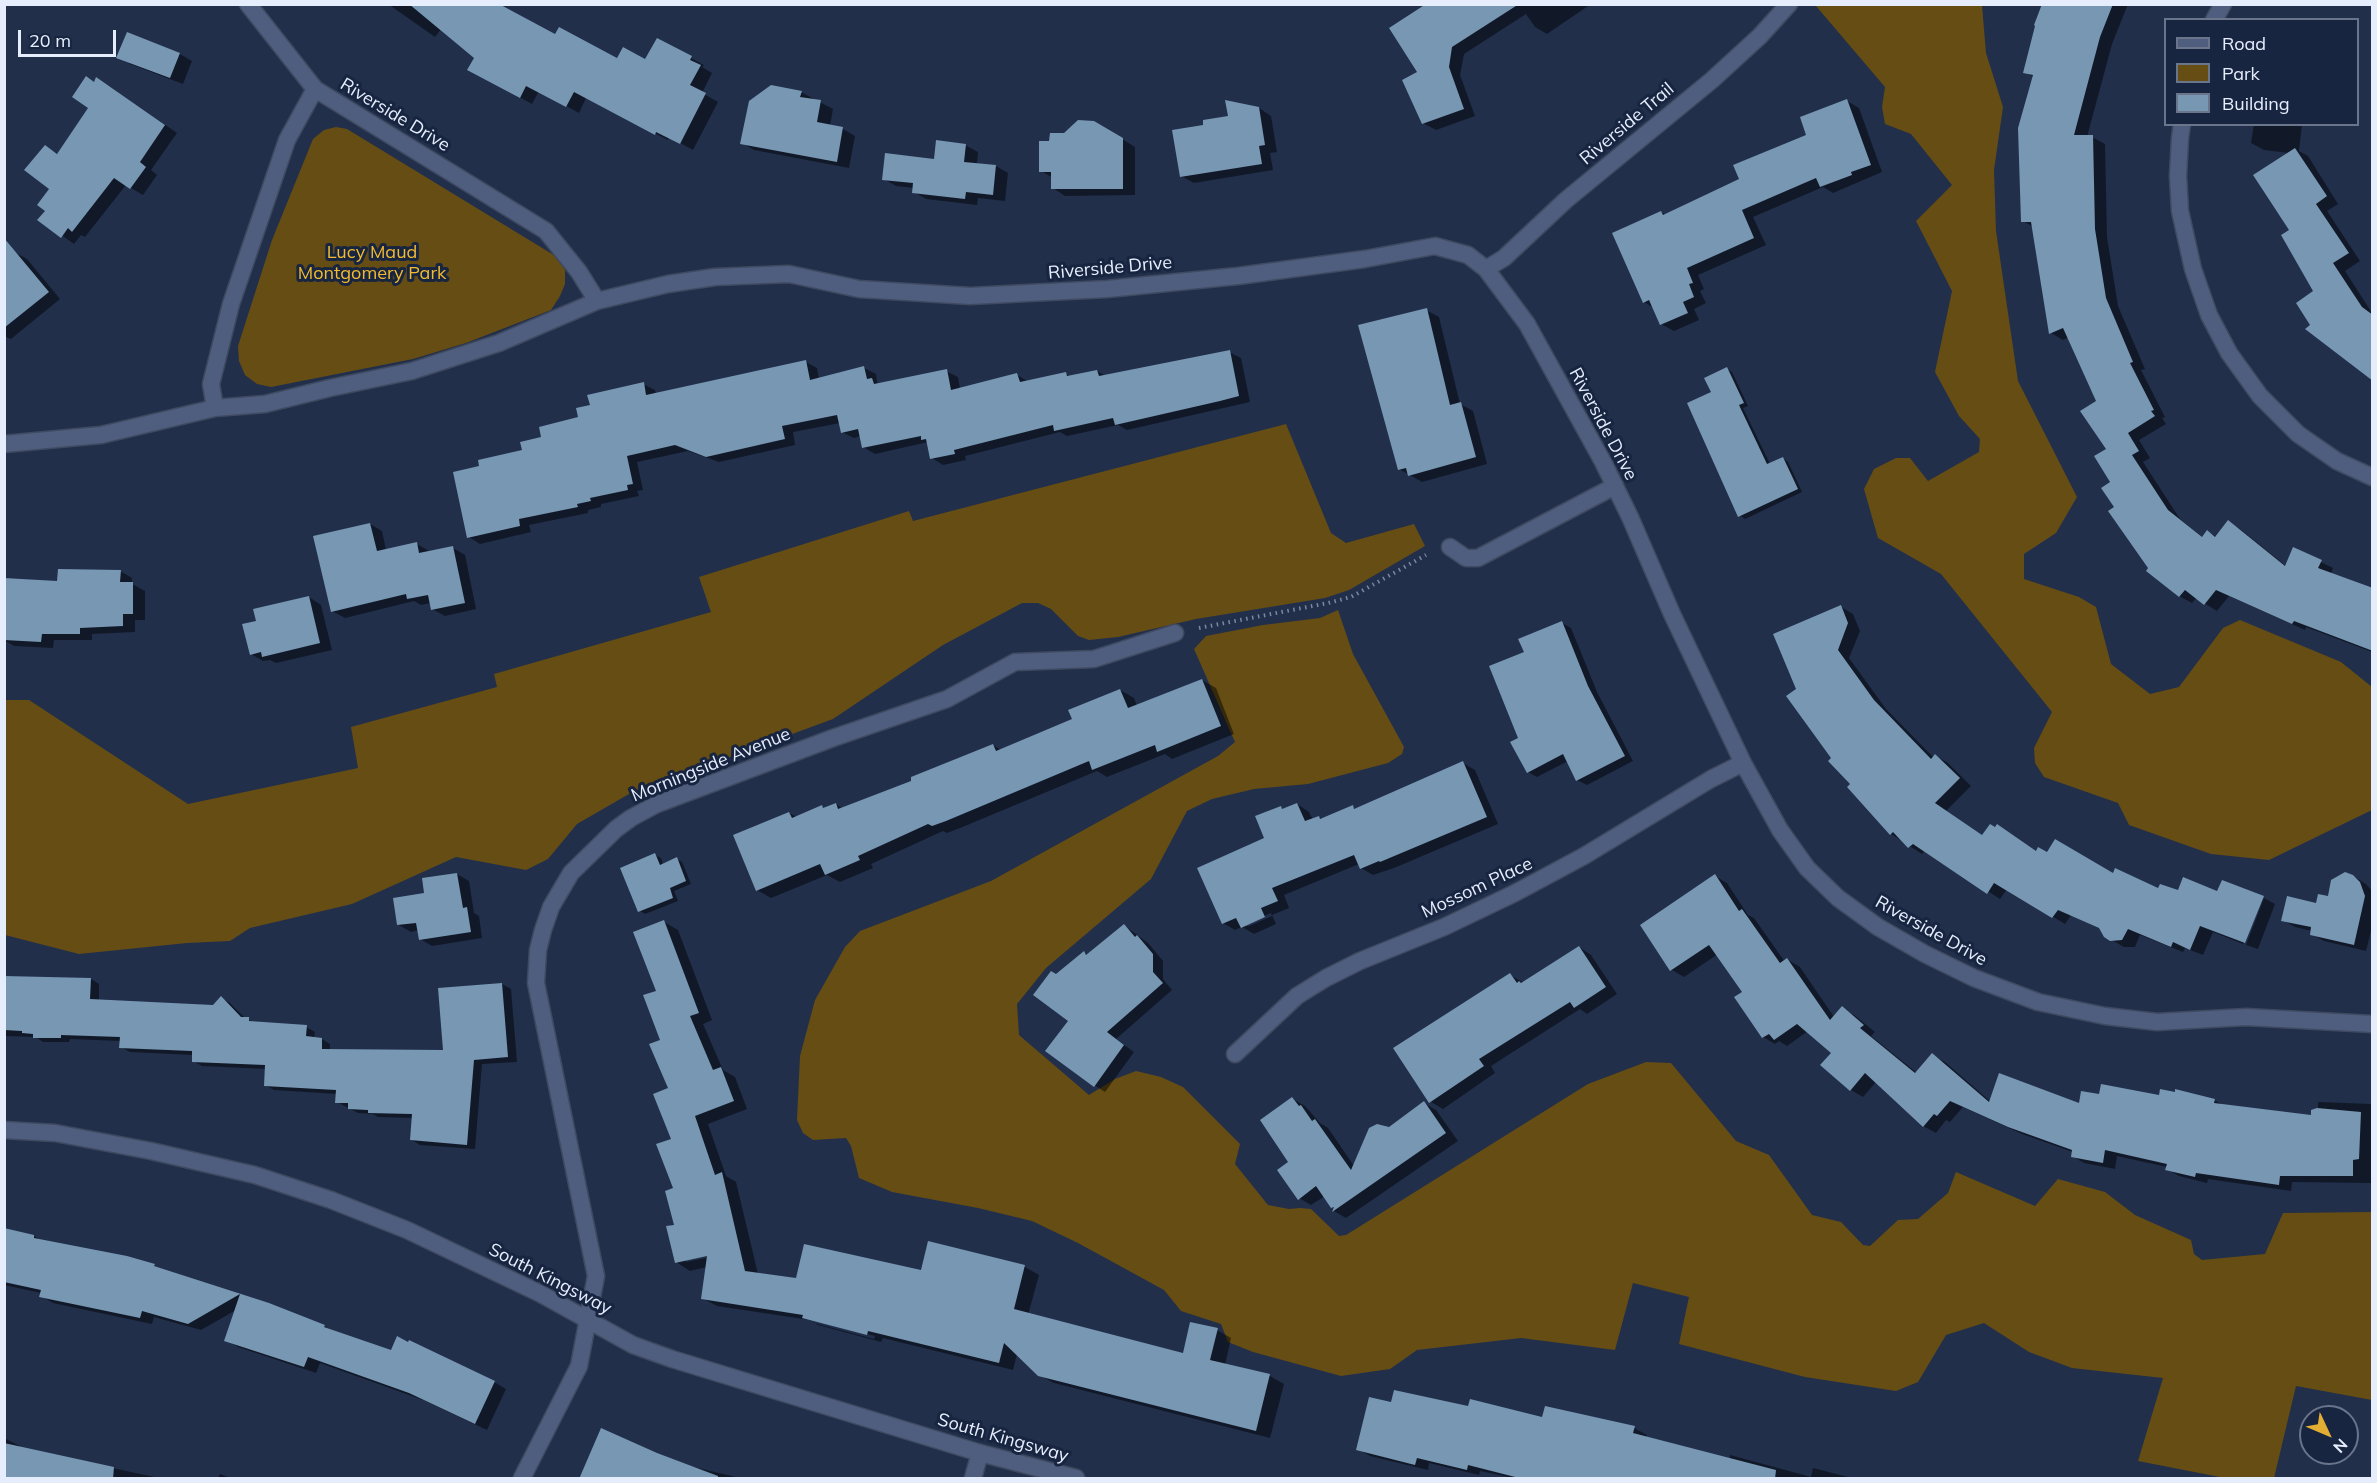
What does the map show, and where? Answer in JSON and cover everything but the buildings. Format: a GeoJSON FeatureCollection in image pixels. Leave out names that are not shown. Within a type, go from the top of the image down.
{"type":"FeatureCollection","features":[{"type":"Feature","properties":{"kind":"street"},"geometry":{"type":"LineString","coordinates":[[249,4],[315,89]]}},
{"type":"Feature","properties":{"kind":"street","name":"Riverside Trail"},"geometry":{"type":"LineString","coordinates":[[1486,269],[1504,258],[1566,200],[1712,80],[1760,36],[1789,4]]}},
{"type":"Feature","properties":{"kind":"street"},"geometry":{"type":"LineString","coordinates":[[2215,18],[2223,4]]}},
{"type":"Feature","properties":{"kind":"street","name":"Riverside Drive"},"geometry":{"type":"LineString","coordinates":[[215,408],[211,384],[231,304],[287,140],[315,89],[546,231],[579,272],[597,301]]}},
{"type":"Feature","properties":{"kind":"street"},"geometry":{"type":"LineString","coordinates":[[2182,126],[2178,176],[2180,211],[2193,269],[2209,315],[2229,353],[2260,396],[2298,434],[2337,461],[2373,477]]}},
{"type":"Feature","properties":{"kind":"street","name":"Riverside Drive"},"geometry":{"type":"LineString","coordinates":[[4,444],[101,435],[215,408],[265,405],[330,388],[412,371],[499,343],[597,301],[668,284],[752,274],[789,274],[859,289],[970,296],[1107,289],[1238,276],[1365,259],[1435,246],[1468,255],[1486,269],[1527,324],[1615,486],[1671,614],[1743,763],[1780,830],[1807,868],[1838,898],[1878,927],[1924,954],[2006,992],[2071,1010],[2157,1022],[2246,1017],[2373,1024]]}},
{"type":"Feature","properties":{"kind":"street"},"geometry":{"type":"LineString","coordinates":[[1450,547],[1466,558],[1478,558],[1615,486]]}},
{"type":"Feature","properties":{"kind":"street","name":"Morningside Avenue"},"geometry":{"type":"LineString","coordinates":[[522,1479],[579,1366],[596,1276],[536,983],[538,950],[546,922],[551,907],[571,873],[616,829],[657,804],[833,738],[947,699],[1015,662],[1094,659],[1175,633]]}},
{"type":"Feature","properties":{"kind":"street","name":"Mossom Place"},"geometry":{"type":"LineString","coordinates":[[1235,1054],[1297,996],[1326,978],[1360,960],[1444,927],[1515,893],[1584,856],[1711,779],[1743,763]]}},
{"type":"Feature","properties":{"kind":"street","name":"South Kingsway"},"geometry":{"type":"LineString","coordinates":[[4,1130],[55,1133],[150,1151],[255,1175],[331,1200],[407,1230],[541,1294],[633,1345],[980,1453],[1076,1479]]}},
{"type":"Feature","properties":{"kind":"street"},"geometry":{"type":"LineString","coordinates":[[973,1479],[980,1453]]}},
{"type":"Feature","properties":{"kind":"path"},"geometry":{"type":"LineString","coordinates":[[1175,633],[1351,597],[1427,555]]}},
{"type":"Feature","properties":{"kind":"green space"},"geometry":{"type":"Polygon","coordinates":[[[1817,4],[1982,5],[1986,53],[2003,107],[1994,170],[1996,231],[2018,381],[2077,497],[2056,533],[2024,554],[2024,579],[2079,597],[2096,607],[2111,664],[2150,694],[2179,687],[2223,628],[2240,620],[2341,662],[2372,687],[2372,810],[2269,860],[2211,854],[2129,825],[2118,803],[2044,777],[2035,763],[2034,748],[2052,712],[1941,574],[1878,538],[1864,489],[1874,469],[1896,458],[1910,458],[1928,481],[1979,452],[1980,439],[1959,416],[1935,372],[1952,291],[1916,221],[1952,185],[1911,134],[1885,124],[1882,107],[1885,87],[1816,6],[1817,4]]]}},
{"type":"Feature","properties":{"kind":"green space","name":"Lucy Maud Montgomery Park"},"geometry":{"type":"Polygon","coordinates":[[[336,127],[347,129],[557,257],[565,270],[565,284],[551,310],[466,343],[413,359],[271,387],[257,384],[245,375],[239,361],[238,346],[272,240],[313,139],[324,130],[336,127]]]}},
{"type":"Feature","properties":{"kind":"green space"},"geometry":{"type":"Polygon","coordinates":[[[1286,424],[1331,533],[1346,543],[1414,524],[1425,546],[1349,590],[1325,598],[1196,619],[1118,637],[1089,640],[1078,636],[1051,609],[1038,603],[1022,603],[943,645],[833,719],[629,794],[577,824],[548,859],[526,870],[456,857],[352,904],[250,928],[230,941],[79,954],[5,935],[5,700],[29,700],[188,804],[358,768],[351,727],[497,687],[494,674],[711,612],[699,577],[909,511],[913,521],[1286,424]]]}},
{"type":"Feature","properties":{"kind":"green space"},"geometry":{"type":"Polygon","coordinates":[[[1338,610],[1353,654],[1404,747],[1402,754],[1388,763],[1308,784],[1254,789],[1212,799],[1187,811],[1151,879],[1046,968],[1017,1004],[1019,1035],[1089,1095],[1115,1079],[1136,1071],[1161,1077],[1183,1087],[1240,1144],[1235,1164],[1268,1205],[1289,1209],[1311,1209],[1339,1236],[1346,1235],[1588,1084],[1646,1062],[1671,1063],[1736,1141],[1769,1155],[1812,1215],[1841,1222],[1863,1245],[1870,1246],[1898,1220],[1918,1219],[1948,1193],[1956,1172],[2035,1206],[2058,1179],[2105,1192],[2135,1215],[2191,1240],[2194,1254],[2202,1260],[2265,1254],[2283,1213],[2372,1212],[2372,1400],[2296,1386],[2274,1478],[2225,1478],[2138,1461],[2163,1378],[2072,1368],[2029,1352],[1984,1323],[1946,1335],[1918,1382],[1896,1391],[1805,1377],[1679,1344],[1689,1297],[1633,1283],[1615,1350],[1521,1338],[1417,1350],[1390,1369],[1341,1376],[1253,1352],[1228,1342],[1221,1324],[1181,1311],[1164,1290],[1078,1243],[1032,1221],[892,1192],[859,1178],[851,1146],[846,1138],[813,1140],[803,1133],[797,1120],[800,1056],[815,1000],[845,947],[860,931],[991,881],[1218,756],[1235,742],[1194,649],[1206,636],[1263,625],[1320,618],[1338,610]]]}}]}
